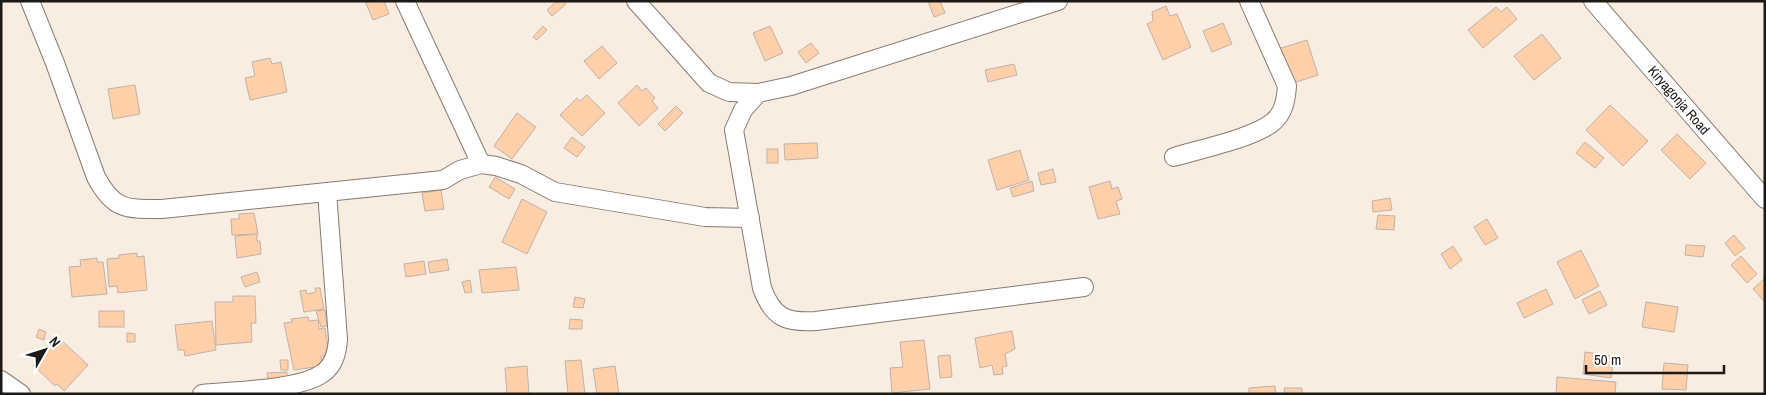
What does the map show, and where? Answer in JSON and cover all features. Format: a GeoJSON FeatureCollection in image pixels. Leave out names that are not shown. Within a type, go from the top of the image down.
{"type":"FeatureCollection","features":[{"type":"Feature","properties":{"kind":"street"},"geometry":{"type":"LineString","coordinates":[[30,1],[55,63],[96,178],[105,195],[121,207],[162,209],[442,180],[460,170],[481,164],[496,166],[521,174],[555,192],[705,217],[750,218]]}},
{"type":"Feature","properties":{"kind":"street"},"geometry":{"type":"LineString","coordinates":[[405,1],[481,164]]}},
{"type":"Feature","properties":{"kind":"street"},"geometry":{"type":"LineString","coordinates":[[636,1],[709,83],[729,92],[758,93],[791,86],[1058,1]]}},
{"type":"Feature","properties":{"kind":"street"},"geometry":{"type":"LineString","coordinates":[[1174,157],[1256,131],[1274,122],[1281,112],[1286,99],[1287,86],[1249,1]]}},
{"type":"Feature","properties":{"kind":"street","name":"Kiryagonja Road"},"geometry":{"type":"LineString","coordinates":[[1593,1],[1765,199]]}},
{"type":"Feature","properties":{"kind":"street"},"geometry":{"type":"LineString","coordinates":[[758,93],[743,110],[734,130],[762,288],[768,304],[778,315],[794,322],[1084,286]]}},
{"type":"Feature","properties":{"kind":"street"},"geometry":{"type":"LineString","coordinates":[[202,394],[259,389],[312,380],[325,372],[332,363],[337,353],[338,339],[327,192]]}},
{"type":"Feature","properties":{"kind":"street"},"geometry":{"type":"LineString","coordinates":[[1,380],[11,389],[21,394]]}},
{"type":"Feature","properties":{"kind":"building"},"geometry":{"type":"Polygon","coordinates":[[[365,1],[384,1],[389,14],[373,20],[365,1]]]}},
{"type":"Feature","properties":{"kind":"building"},"geometry":{"type":"Polygon","coordinates":[[[557,1],[564,1],[566,4],[552,16],[547,10],[557,1]]]}},
{"type":"Feature","properties":{"kind":"building"},"geometry":{"type":"Polygon","coordinates":[[[928,1],[940,1],[945,13],[934,17],[928,1]]]}},
{"type":"Feature","properties":{"kind":"building"},"geometry":{"type":"Polygon","coordinates":[[[1166,6],[1170,16],[1177,14],[1191,47],[1163,60],[1147,24],[1153,21],[1152,12],[1166,6]]]}},
{"type":"Feature","properties":{"kind":"building"},"geometry":{"type":"Polygon","coordinates":[[[1496,7],[1501,12],[1507,7],[1517,19],[1483,48],[1468,30],[1496,7]]]}},
{"type":"Feature","properties":{"kind":"building"},"geometry":{"type":"Polygon","coordinates":[[[1223,23],[1232,44],[1212,52],[1203,31],[1223,23]]]}},
{"type":"Feature","properties":{"kind":"building"},"geometry":{"type":"Polygon","coordinates":[[[543,26],[547,30],[537,40],[533,37],[543,26]]]}},
{"type":"Feature","properties":{"kind":"building"},"geometry":{"type":"Polygon","coordinates":[[[770,26],[783,53],[765,61],[753,33],[770,26]]]}},
{"type":"Feature","properties":{"kind":"building"},"geometry":{"type":"Polygon","coordinates":[[[1542,34],[1561,58],[1534,80],[1514,56],[1542,34]]]}},
{"type":"Feature","properties":{"kind":"building"},"geometry":{"type":"Polygon","coordinates":[[[1307,40],[1318,75],[1290,84],[1278,49],[1307,40]]]}},
{"type":"Feature","properties":{"kind":"building"},"geometry":{"type":"Polygon","coordinates":[[[811,43],[819,53],[806,63],[798,52],[811,43]]]}},
{"type":"Feature","properties":{"kind":"building"},"geometry":{"type":"Polygon","coordinates":[[[602,46],[617,63],[599,79],[584,61],[602,46]]]}},
{"type":"Feature","properties":{"kind":"building"},"geometry":{"type":"Polygon","coordinates":[[[270,58],[272,64],[281,62],[287,92],[250,100],[245,78],[255,76],[252,62],[270,58]]]}},
{"type":"Feature","properties":{"kind":"building"},"geometry":{"type":"Polygon","coordinates":[[[1014,64],[1017,75],[988,82],[985,70],[1014,64]]]}},
{"type":"Feature","properties":{"kind":"building"},"geometry":{"type":"Polygon","coordinates":[[[135,85],[140,114],[113,119],[108,89],[135,85]]]}},
{"type":"Feature","properties":{"kind":"building"},"geometry":{"type":"Polygon","coordinates":[[[637,85],[642,91],[646,88],[655,98],[652,101],[658,108],[639,126],[618,103],[637,85]]]}},
{"type":"Feature","properties":{"kind":"building"},"geometry":{"type":"Polygon","coordinates":[[[587,95],[605,113],[582,136],[560,115],[577,98],[580,101],[587,95]]]}},
{"type":"Feature","properties":{"kind":"building"},"geometry":{"type":"Polygon","coordinates":[[[1610,105],[1648,141],[1623,166],[1586,130],[1610,105]]]}},
{"type":"Feature","properties":{"kind":"building"},"geometry":{"type":"Polygon","coordinates":[[[676,106],[683,113],[665,131],[658,124],[676,106]]]}},
{"type":"Feature","properties":{"kind":"building"},"geometry":{"type":"Polygon","coordinates":[[[517,113],[536,127],[512,159],[494,146],[517,113]]]}},
{"type":"Feature","properties":{"kind":"building"},"geometry":{"type":"Polygon","coordinates":[[[1677,134],[1706,163],[1690,179],[1661,150],[1677,134]]]}},
{"type":"Feature","properties":{"kind":"building"},"geometry":{"type":"Polygon","coordinates":[[[572,137],[585,147],[577,157],[564,148],[572,137]]]}},
{"type":"Feature","properties":{"kind":"building"},"geometry":{"type":"Polygon","coordinates":[[[1585,142],[1604,158],[1595,168],[1576,153],[1585,142]]]}},
{"type":"Feature","properties":{"kind":"building"},"geometry":{"type":"Polygon","coordinates":[[[817,143],[818,158],[785,160],[784,144],[817,143]]]}},
{"type":"Feature","properties":{"kind":"building"},"geometry":{"type":"Polygon","coordinates":[[[767,149],[778,149],[778,163],[767,163],[767,149]]]}},
{"type":"Feature","properties":{"kind":"building"},"geometry":{"type":"Polygon","coordinates":[[[1020,150],[1029,180],[997,190],[988,160],[1020,150]]]}},
{"type":"Feature","properties":{"kind":"building"},"geometry":{"type":"Polygon","coordinates":[[[1053,169],[1056,182],[1041,185],[1038,173],[1053,169]]]}},
{"type":"Feature","properties":{"kind":"building"},"geometry":{"type":"Polygon","coordinates":[[[495,177],[515,189],[509,199],[489,187],[495,177]]]}},
{"type":"Feature","properties":{"kind":"building"},"geometry":{"type":"Polygon","coordinates":[[[1032,181],[1034,191],[1013,197],[1010,188],[1032,181]]]}},
{"type":"Feature","properties":{"kind":"building"},"geometry":{"type":"Polygon","coordinates":[[[1110,181],[1112,189],[1118,187],[1122,199],[1116,201],[1120,214],[1098,219],[1089,187],[1110,181]]]}},
{"type":"Feature","properties":{"kind":"building"},"geometry":{"type":"Polygon","coordinates":[[[441,190],[444,209],[425,211],[422,193],[441,190]]]}},
{"type":"Feature","properties":{"kind":"building"},"geometry":{"type":"Polygon","coordinates":[[[1390,198],[1392,210],[1373,212],[1372,201],[1390,198]]]}},
{"type":"Feature","properties":{"kind":"building"},"geometry":{"type":"Polygon","coordinates":[[[522,199],[547,212],[527,254],[502,242],[522,199]]]}},
{"type":"Feature","properties":{"kind":"building"},"geometry":{"type":"Polygon","coordinates":[[[254,213],[258,234],[232,235],[231,219],[239,219],[239,214],[254,213]]]}},
{"type":"Feature","properties":{"kind":"building"},"geometry":{"type":"Polygon","coordinates":[[[1378,215],[1395,216],[1394,230],[1376,229],[1378,215]]]}},
{"type":"Feature","properties":{"kind":"building"},"geometry":{"type":"Polygon","coordinates":[[[1487,219],[1498,238],[1485,245],[1474,227],[1487,219]]]}},
{"type":"Feature","properties":{"kind":"building"},"geometry":{"type":"Polygon","coordinates":[[[257,234],[257,241],[260,241],[261,254],[237,258],[235,236],[257,234]]]}},
{"type":"Feature","properties":{"kind":"building"},"geometry":{"type":"Polygon","coordinates":[[[1734,235],[1745,248],[1735,256],[1725,243],[1734,235]]]}},
{"type":"Feature","properties":{"kind":"building"},"geometry":{"type":"Polygon","coordinates":[[[1686,245],[1705,246],[1703,257],[1685,255],[1686,245]]]}},
{"type":"Feature","properties":{"kind":"building"},"geometry":{"type":"Polygon","coordinates":[[[1453,246],[1462,260],[1450,269],[1441,254],[1453,246]]]}},
{"type":"Feature","properties":{"kind":"building"},"geometry":{"type":"Polygon","coordinates":[[[1581,250],[1599,286],[1575,299],[1557,262],[1581,250]]]}},
{"type":"Feature","properties":{"kind":"building"},"geometry":{"type":"Polygon","coordinates":[[[137,253],[137,257],[144,256],[147,290],[118,293],[117,286],[109,287],[107,259],[119,258],[119,255],[137,253]]]}},
{"type":"Feature","properties":{"kind":"building"},"geometry":{"type":"Polygon","coordinates":[[[1741,256],[1757,274],[1747,283],[1731,265],[1741,256]]]}},
{"type":"Feature","properties":{"kind":"building"},"geometry":{"type":"Polygon","coordinates":[[[97,258],[97,262],[103,262],[107,294],[72,297],[69,267],[81,266],[80,260],[97,258]]]}},
{"type":"Feature","properties":{"kind":"building"},"geometry":{"type":"Polygon","coordinates":[[[447,259],[449,270],[430,273],[428,262],[447,259]]]}},
{"type":"Feature","properties":{"kind":"building"},"geometry":{"type":"Polygon","coordinates":[[[424,261],[426,274],[406,277],[404,264],[424,261]]]}},
{"type":"Feature","properties":{"kind":"building"},"geometry":{"type":"Polygon","coordinates":[[[516,267],[519,290],[482,293],[479,270],[516,267]]]}},
{"type":"Feature","properties":{"kind":"building"},"geometry":{"type":"Polygon","coordinates":[[[257,272],[260,282],[245,287],[241,277],[257,272]]]}},
{"type":"Feature","properties":{"kind":"building"},"geometry":{"type":"Polygon","coordinates":[[[1765,278],[1765,299],[1763,300],[1753,289],[1765,278]]]}},
{"type":"Feature","properties":{"kind":"building"},"geometry":{"type":"Polygon","coordinates":[[[470,280],[472,292],[465,293],[462,282],[470,280]]]}},
{"type":"Feature","properties":{"kind":"building"},"geometry":{"type":"Polygon","coordinates":[[[315,288],[320,288],[324,309],[304,312],[300,291],[306,290],[307,294],[316,292],[315,288]]]}},
{"type":"Feature","properties":{"kind":"building"},"geometry":{"type":"Polygon","coordinates":[[[1546,289],[1553,304],[1524,318],[1517,303],[1546,289]]]}},
{"type":"Feature","properties":{"kind":"building"},"geometry":{"type":"Polygon","coordinates":[[[1600,291],[1607,305],[1589,314],[1582,300],[1600,291]]]}},
{"type":"Feature","properties":{"kind":"building"},"geometry":{"type":"Polygon","coordinates":[[[233,296],[255,296],[256,323],[251,323],[252,342],[216,345],[215,302],[233,302],[233,296]]]}},
{"type":"Feature","properties":{"kind":"building"},"geometry":{"type":"Polygon","coordinates":[[[575,297],[585,299],[583,308],[573,307],[575,297]]]}},
{"type":"Feature","properties":{"kind":"building"},"geometry":{"type":"Polygon","coordinates":[[[1646,302],[1678,307],[1674,332],[1642,327],[1646,302]]]}},
{"type":"Feature","properties":{"kind":"building"},"geometry":{"type":"Polygon","coordinates":[[[325,310],[327,326],[321,327],[316,311],[325,310]]]}},
{"type":"Feature","properties":{"kind":"building"},"geometry":{"type":"Polygon","coordinates":[[[99,311],[124,311],[124,327],[99,327],[99,311]]]}},
{"type":"Feature","properties":{"kind":"building"},"geometry":{"type":"Polygon","coordinates":[[[308,317],[309,321],[318,320],[319,329],[325,328],[329,355],[321,356],[322,366],[294,370],[284,323],[292,322],[291,319],[308,317]]]}},
{"type":"Feature","properties":{"kind":"building"},"geometry":{"type":"Polygon","coordinates":[[[570,319],[582,320],[582,329],[569,329],[570,319]]]}},
{"type":"Feature","properties":{"kind":"building"},"geometry":{"type":"Polygon","coordinates":[[[212,321],[216,350],[185,356],[184,350],[178,350],[175,325],[212,321]]]}},
{"type":"Feature","properties":{"kind":"building"},"geometry":{"type":"Polygon","coordinates":[[[39,329],[46,332],[44,340],[36,337],[39,329]]]}},
{"type":"Feature","properties":{"kind":"building"},"geometry":{"type":"Polygon","coordinates":[[[1012,331],[1015,349],[1005,354],[1007,366],[1002,367],[1003,374],[994,375],[992,365],[980,368],[975,338],[1012,331]]]}},
{"type":"Feature","properties":{"kind":"building"},"geometry":{"type":"Polygon","coordinates":[[[127,333],[135,334],[135,342],[127,342],[127,333]]]}},
{"type":"Feature","properties":{"kind":"building"},"geometry":{"type":"Polygon","coordinates":[[[59,338],[88,365],[64,391],[57,384],[55,386],[33,365],[59,338]]]}},
{"type":"Feature","properties":{"kind":"building"},"geometry":{"type":"Polygon","coordinates":[[[924,340],[930,389],[892,393],[890,368],[903,367],[900,342],[924,340]]]}},
{"type":"Feature","properties":{"kind":"building"},"geometry":{"type":"Polygon","coordinates":[[[1585,352],[1614,356],[1611,378],[1583,374],[1585,352]]]}},
{"type":"Feature","properties":{"kind":"building"},"geometry":{"type":"Polygon","coordinates":[[[950,355],[952,377],[940,378],[938,356],[950,355]]]}},
{"type":"Feature","properties":{"kind":"building"},"geometry":{"type":"Polygon","coordinates":[[[280,360],[288,360],[288,370],[281,370],[280,360]]]}},
{"type":"Feature","properties":{"kind":"building"},"geometry":{"type":"Polygon","coordinates":[[[581,360],[585,394],[568,394],[565,361],[581,360]]]}},
{"type":"Feature","properties":{"kind":"building"},"geometry":{"type":"Polygon","coordinates":[[[1664,363],[1688,365],[1686,390],[1662,389],[1664,363]]]}},
{"type":"Feature","properties":{"kind":"building"},"geometry":{"type":"Polygon","coordinates":[[[527,366],[529,394],[507,394],[505,368],[527,366]]]}},
{"type":"Feature","properties":{"kind":"building"},"geometry":{"type":"Polygon","coordinates":[[[615,366],[619,394],[597,394],[593,369],[615,366]]]}},
{"type":"Feature","properties":{"kind":"building"},"geometry":{"type":"Polygon","coordinates":[[[287,372],[287,382],[268,380],[267,373],[287,372]]]}},
{"type":"Feature","properties":{"kind":"building"},"geometry":{"type":"Polygon","coordinates":[[[1557,377],[1616,382],[1615,394],[1556,394],[1557,377]]]}},
{"type":"Feature","properties":{"kind":"building"},"geometry":{"type":"Polygon","coordinates":[[[1275,386],[1276,394],[1249,394],[1249,388],[1275,386]]]}},
{"type":"Feature","properties":{"kind":"building"},"geometry":{"type":"Polygon","coordinates":[[[1284,388],[1302,388],[1302,394],[1285,394],[1284,388]]]}}]}
